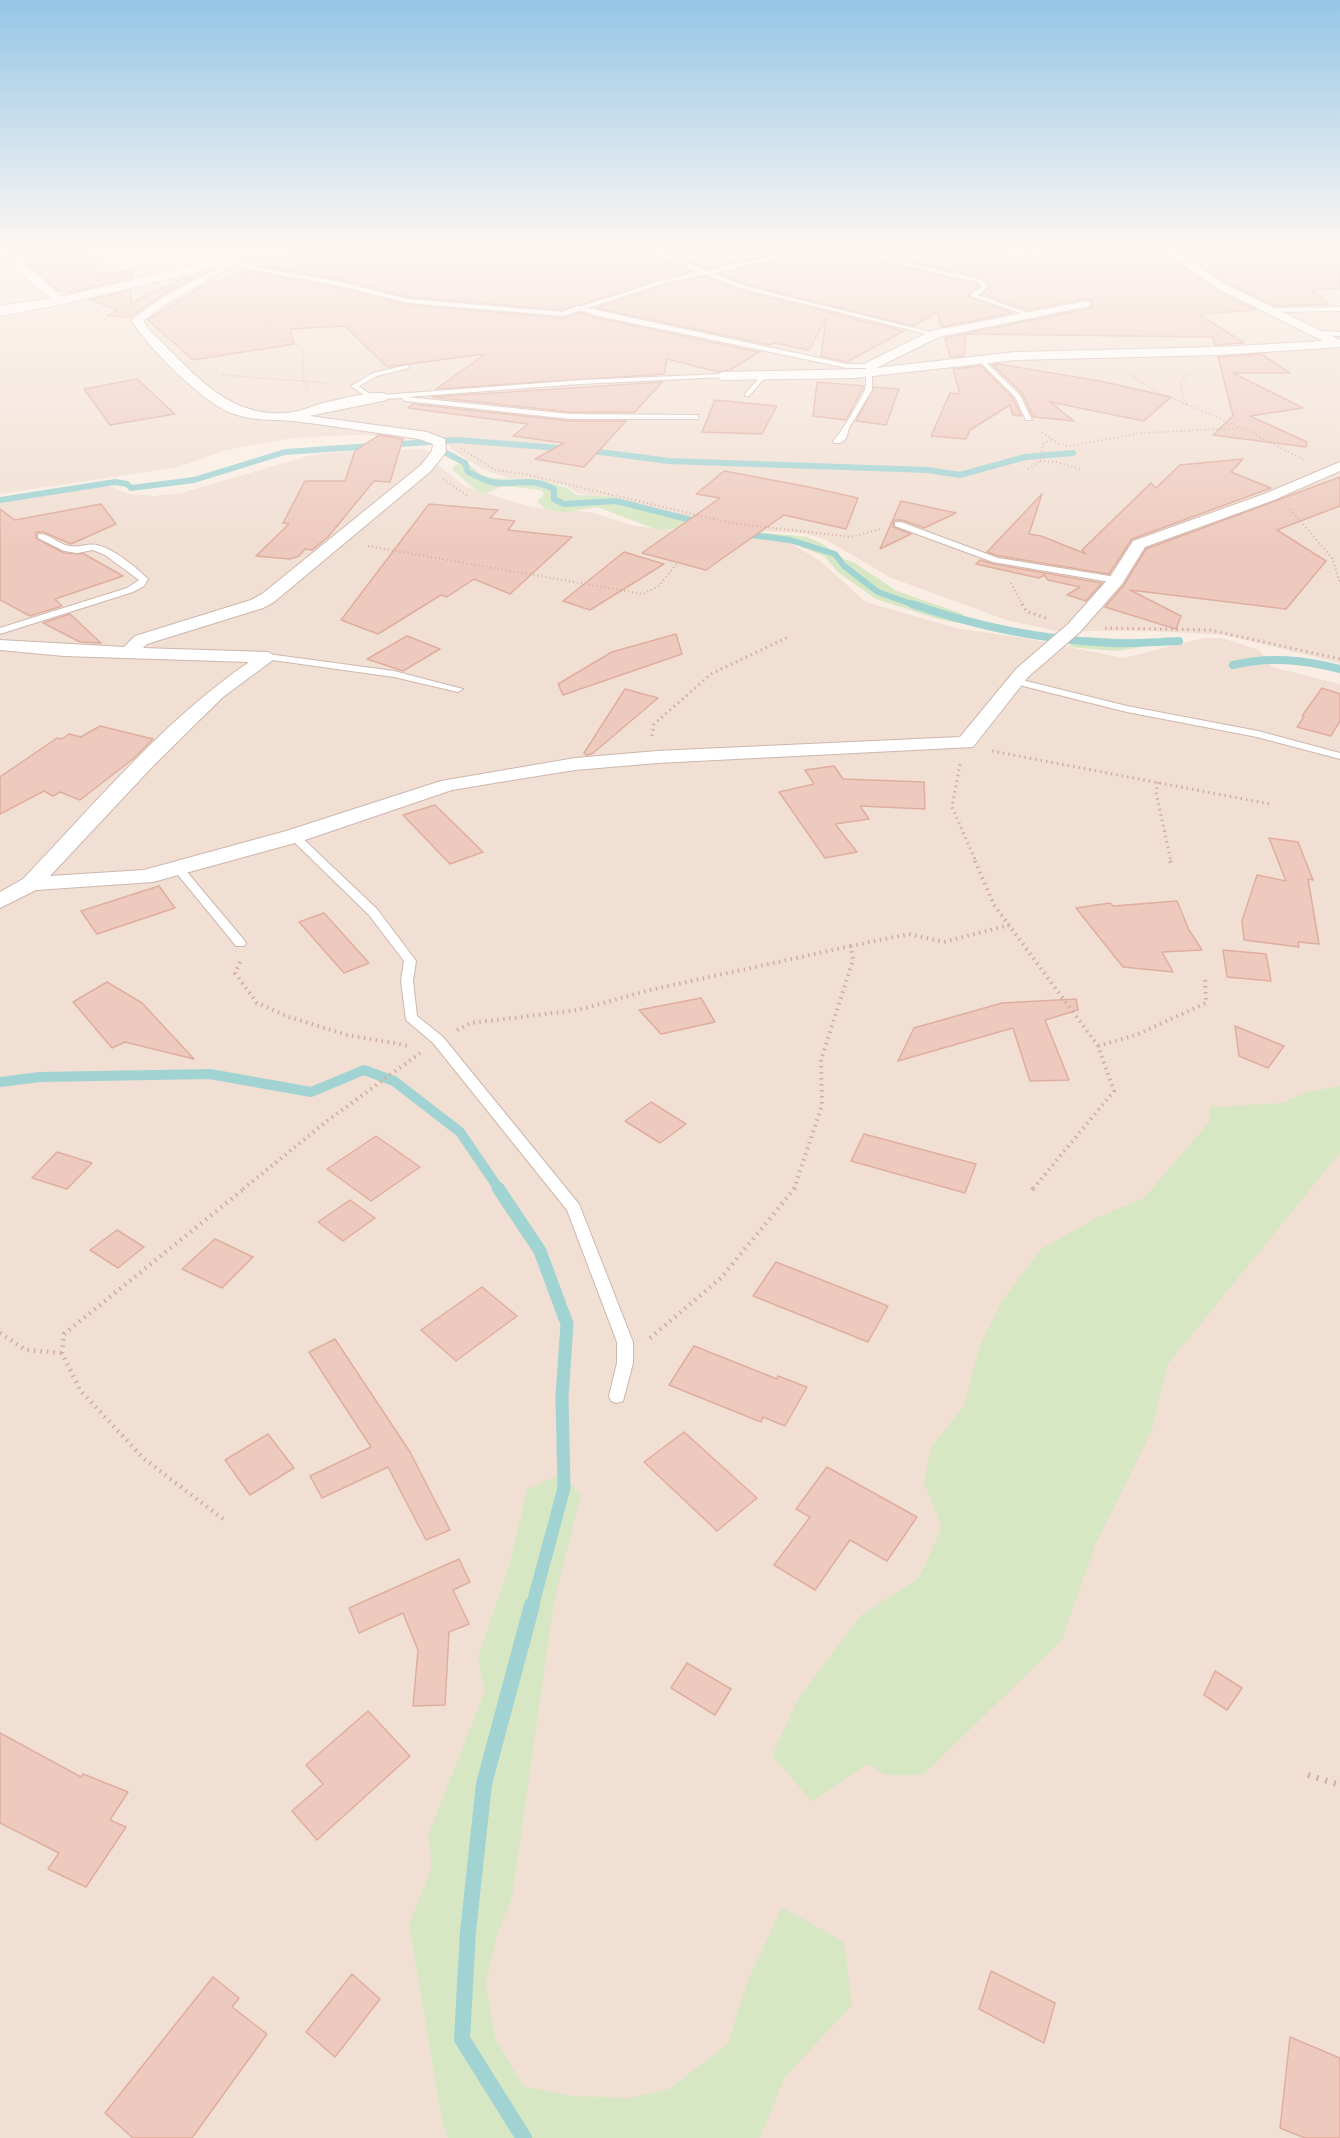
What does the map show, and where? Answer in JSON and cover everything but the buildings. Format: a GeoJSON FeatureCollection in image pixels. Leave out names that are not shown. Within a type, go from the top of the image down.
{"type":"FeatureCollection","features":[{"type":"Feature","properties":{"kind":"street"},"geometry":{"type":"LineString","coordinates":[[129,652],[141,640],[263,601],[426,468],[439,452],[440,444],[437,440],[422,435],[290,417],[262,417],[237,411],[212,397],[158,346]]}},
{"type":"Feature","properties":{"kind":"street"},"geometry":{"type":"LineString","coordinates":[[872,370],[914,346]]}},
{"type":"Feature","properties":{"kind":"street"},"geometry":{"type":"LineString","coordinates":[[722,376],[872,370],[1015,357],[1116,355],[1263,346]]}},
{"type":"Feature","properties":{"kind":"street"},"geometry":{"type":"LineString","coordinates":[[290,417],[324,407],[378,398]]}},
{"type":"Feature","properties":{"kind":"street"},"geometry":{"type":"LineString","coordinates":[[31,884],[145,877],[294,836],[448,785],[575,764],[743,751],[961,743],[1014,681],[1076,625],[1116,580],[1139,544],[1269,497],[1334,469]]}},
{"type":"Feature","properties":{"kind":"street"},"geometry":{"type":"LineString","coordinates":[[0,645],[268,657]]}},
{"type":"Feature","properties":{"kind":"street"},"geometry":{"type":"LineString","coordinates":[[0,901],[31,884],[146,762],[216,693],[268,657]]}},
{"type":"Feature","properties":{"kind":"lane"},"geometry":{"type":"LineString","coordinates":[[747,346],[872,370],[869,390],[845,428],[843,437],[837,441]]}},
{"type":"Feature","properties":{"kind":"lane"},"geometry":{"type":"LineString","coordinates":[[982,361],[1018,396],[1029,418]]}},
{"type":"Feature","properties":{"kind":"lane"},"geometry":{"type":"LineString","coordinates":[[354,386],[375,374],[407,367]]}},
{"type":"Feature","properties":{"kind":"lane"},"geometry":{"type":"LineString","coordinates":[[747,395],[761,379],[760,375]]}},
{"type":"Feature","properties":{"kind":"lane"},"geometry":{"type":"LineString","coordinates":[[378,398],[581,382],[722,376]]}},
{"type":"Feature","properties":{"kind":"lane"},"geometry":{"type":"LineString","coordinates":[[354,386],[378,398],[517,414],[611,418],[645,415],[695,417]]}},
{"type":"Feature","properties":{"kind":"lane"},"geometry":{"type":"LineString","coordinates":[[898,524],[967,551],[1011,563],[1116,580]]}},
{"type":"Feature","properties":{"kind":"lane"},"geometry":{"type":"LineString","coordinates":[[0,631],[130,590],[141,584],[144,579],[108,553],[94,547],[77,550],[64,548],[41,536]]}},
{"type":"Feature","properties":{"kind":"lane"},"geometry":{"type":"LineString","coordinates":[[268,657],[394,674],[458,689]]}},
{"type":"Feature","properties":{"kind":"lane"},"geometry":{"type":"LineString","coordinates":[[1014,681],[1127,710],[1258,734],[1340,756]]}},
{"type":"Feature","properties":{"kind":"lane"},"geometry":{"type":"LineString","coordinates":[[294,836],[373,912],[410,961],[407,981],[411,1017],[438,1040],[574,1208],[626,1342],[625,1363],[616,1395]]}},
{"type":"Feature","properties":{"kind":"lane"},"geometry":{"type":"LineString","coordinates":[[178,868],[240,943]]}},
{"type":"Feature","properties":{"kind":"path"},"geometry":{"type":"LineString","coordinates":[[298,346],[304,350],[303,381]]}},
{"type":"Feature","properties":{"kind":"path"},"geometry":{"type":"LineString","coordinates":[[1116,355],[1128,373],[1157,392],[1334,469]]}},
{"type":"Feature","properties":{"kind":"path"},"geometry":{"type":"LineString","coordinates":[[188,374],[262,375],[354,386]]}},
{"type":"Feature","properties":{"kind":"path"},"geometry":{"type":"LineString","coordinates":[[1029,418],[1052,440],[1070,446],[1097,439],[1140,433],[1243,428]]}},
{"type":"Feature","properties":{"kind":"path"},"geometry":{"type":"LineString","coordinates":[[1040,461],[1043,444],[1052,440]]}},
{"type":"Feature","properties":{"kind":"path"},"geometry":{"type":"LineString","coordinates":[[440,444],[465,449],[486,466],[507,476],[524,474],[731,523],[852,537],[898,524]]}},
{"type":"Feature","properties":{"kind":"path"},"geometry":{"type":"LineString","coordinates":[[1028,469],[1040,461],[1057,462],[1082,470]]}},
{"type":"Feature","properties":{"kind":"path"},"geometry":{"type":"LineString","coordinates":[[426,468],[437,471],[444,480],[470,497]]}},
{"type":"Feature","properties":{"kind":"path"},"geometry":{"type":"LineString","coordinates":[[1269,497],[1301,519],[1332,558],[1340,583]]}},
{"type":"Feature","properties":{"kind":"path"},"geometry":{"type":"LineString","coordinates":[[334,541],[643,594],[652,593],[659,587],[678,562]]}},
{"type":"Feature","properties":{"kind":"path"},"geometry":{"type":"LineString","coordinates":[[1011,563],[1006,575],[1026,612],[1076,625],[1112,629],[1159,627],[1210,630],[1262,639],[1340,659]]}},
{"type":"Feature","properties":{"kind":"path"},"geometry":{"type":"LineString","coordinates":[[664,756],[651,739],[654,724],[673,705],[711,674],[788,637]]}},
{"type":"Feature","properties":{"kind":"path"},"geometry":{"type":"LineString","coordinates":[[1032,1191],[1114,1090],[1098,1046],[994,904],[952,807],[962,753],[961,743],[997,752],[1270,804]]}},
{"type":"Feature","properties":{"kind":"path"},"geometry":{"type":"LineString","coordinates":[[1158,782],[1156,792],[1171,863]]}},
{"type":"Feature","properties":{"kind":"path"},"geometry":{"type":"LineString","coordinates":[[438,1040],[471,1023],[578,1010],[650,990],[909,934],[944,942],[1009,925]]}},
{"type":"Feature","properties":{"kind":"path"},"geometry":{"type":"LineString","coordinates":[[223,1519],[143,1458],[80,1390],[62,1353],[64,1334],[327,1121],[425,1049],[347,1035],[289,1017],[257,1003],[235,973],[242,957],[240,943]]}},
{"type":"Feature","properties":{"kind":"path"},"geometry":{"type":"LineString","coordinates":[[626,1342],[646,1340],[722,1278],[794,1190],[822,1105],[821,1060],[853,960],[851,946]]}},
{"type":"Feature","properties":{"kind":"path"},"geometry":{"type":"LineString","coordinates":[[1098,1046],[1136,1035],[1206,1003],[1205,978]]}},
{"type":"Feature","properties":{"kind":"path"},"geometry":{"type":"LineString","coordinates":[[0,1333],[26,1350],[62,1353]]}},
{"type":"Feature","properties":{"kind":"path"},"geometry":{"type":"LineString","coordinates":[[1308,1775],[1340,1785]]}},
{"type":"Feature","properties":{"kind":"shaded area"},"geometry":{"type":"Polygon","coordinates":[[[0,346],[1340,346],[1340,663],[1225,635],[1150,631],[1056,631],[1006,620],[889,577],[825,539],[802,533],[759,531],[704,522],[610,498],[577,493],[567,486],[542,480],[508,478],[484,470],[451,449],[446,439],[357,435],[292,438],[226,450],[179,467],[0,494],[0,346]]]}},
{"type":"Feature","properties":{"kind":"shaded area"},"geometry":{"type":"Polygon","coordinates":[[[423,449],[430,452],[424,460],[437,464],[466,487],[532,507],[590,512],[635,526],[789,542],[820,561],[866,602],[956,628],[1029,639],[1124,658],[1204,638],[1222,638],[1259,650],[1272,667],[1340,684],[1340,2138],[0,2138],[0,503],[109,486],[129,494],[154,496],[181,493],[311,455],[360,450],[423,449]]]}},
{"type":"Feature","properties":{"kind":"green space"},"geometry":{"type":"Polygon","coordinates":[[[456,464],[469,464],[481,475],[494,478],[542,480],[567,488],[576,495],[607,496],[730,529],[807,537],[855,563],[897,591],[963,614],[965,621],[957,623],[938,619],[876,599],[838,572],[824,556],[789,542],[761,538],[746,540],[683,528],[658,530],[597,507],[562,513],[546,509],[537,502],[544,494],[541,490],[504,486],[484,494],[474,489],[452,469],[456,464]]]}},
{"type":"Feature","properties":{"kind":"green space"},"geometry":{"type":"Polygon","coordinates":[[[1089,637],[1128,639],[1142,647],[1115,651],[1069,647],[1076,639],[1089,637]]]}},
{"type":"Feature","properties":{"kind":"green space"},"geometry":{"type":"Polygon","coordinates":[[[1340,1086],[1340,1153],[1167,1365],[1152,1430],[1096,1543],[1062,1640],[923,1775],[885,1775],[868,1764],[812,1802],[772,1755],[798,1699],[861,1615],[919,1578],[942,1527],[924,1483],[931,1447],[964,1406],[979,1348],[1002,1301],[1041,1249],[1098,1217],[1144,1198],[1209,1122],[1210,1107],[1281,1103],[1307,1092],[1340,1086]]]}},
{"type":"Feature","properties":{"kind":"green space"},"geometry":{"type":"Polygon","coordinates":[[[559,1475],[581,1493],[554,1602],[512,1898],[498,1932],[486,1982],[495,2038],[523,2086],[572,2096],[630,2098],[669,2089],[728,2044],[746,1985],[782,1907],[844,1942],[852,2005],[785,2077],[760,2138],[448,2138],[442,2122],[409,1925],[432,1866],[428,1835],[485,1691],[478,1657],[510,1563],[527,1489],[559,1475]]]}},
{"type":"Feature","properties":{"kind":"waterway"},"geometry":{"type":"LineString","coordinates":[[0,500],[115,482],[127,484],[131,488],[194,480],[285,452],[458,440],[570,449]]}},
{"type":"Feature","properties":{"kind":"waterway"},"geometry":{"type":"LineString","coordinates":[[435,447],[465,463],[468,472],[482,479],[499,483],[528,482],[544,485],[554,489],[554,499],[564,504],[616,501],[703,523]]}},
{"type":"Feature","properties":{"kind":"waterway"},"geometry":{"type":"LineString","coordinates":[[585,450],[669,461],[928,470],[960,475],[1025,457],[1073,453]]}},
{"type":"Feature","properties":{"kind":"waterway"},"geometry":{"type":"LineString","coordinates":[[744,534],[790,540],[835,554],[844,566],[878,592],[917,606]]}},
{"type":"Feature","properties":{"kind":"waterway"},"geometry":{"type":"LineString","coordinates":[[912,604],[1010,631],[1060,639],[1119,643],[1179,641]]}},
{"type":"Feature","properties":{"kind":"waterway"},"geometry":{"type":"LineString","coordinates":[[1233,665],[1287,660],[1340,669]]}},
{"type":"Feature","properties":{"kind":"waterway"},"geometry":{"type":"LineString","coordinates":[[0,1082],[40,1077],[210,1074],[311,1092],[364,1070],[394,1081],[460,1132],[499,1189]]}},
{"type":"Feature","properties":{"kind":"waterway"},"geometry":{"type":"LineString","coordinates":[[498,1188],[540,1251],[567,1324],[562,1397],[564,1488],[532,1607]]}},
{"type":"Feature","properties":{"kind":"waterway"},"geometry":{"type":"LineString","coordinates":[[524,2138],[462,2039],[468,1932],[484,1784],[532,1605]]}}]}
